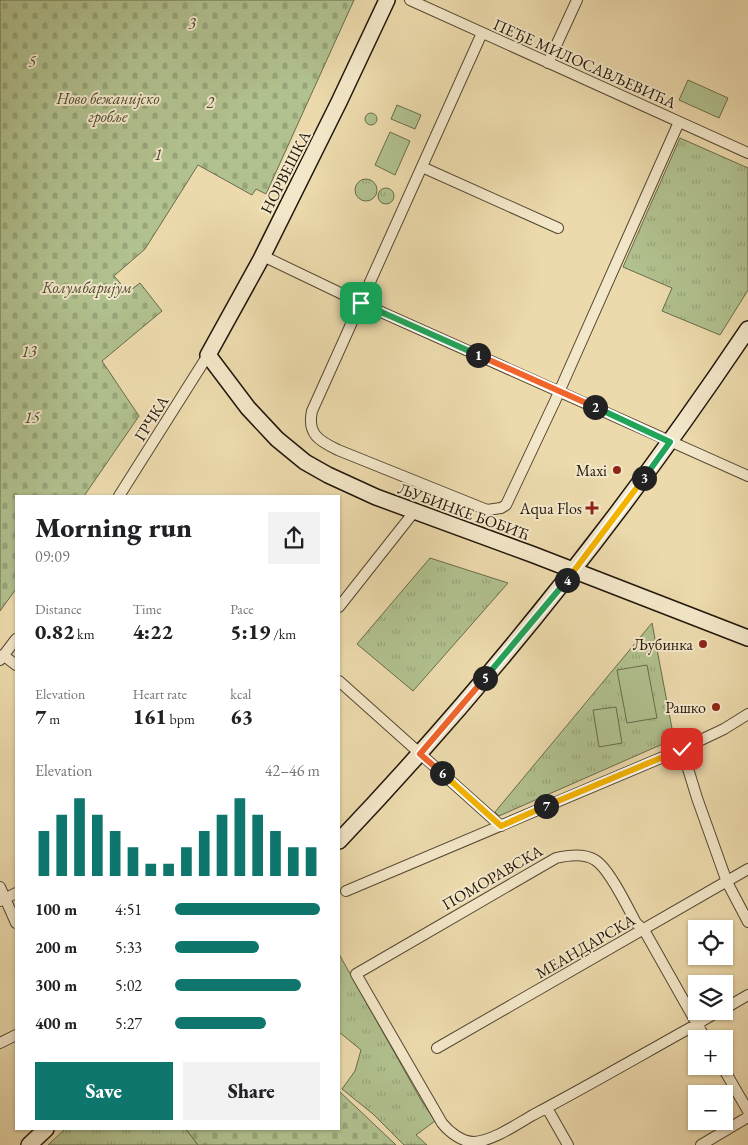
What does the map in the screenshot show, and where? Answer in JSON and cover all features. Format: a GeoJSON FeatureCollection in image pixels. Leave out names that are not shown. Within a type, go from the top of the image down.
{"type":"FeatureCollection","features":[{"type":"Feature","properties":{"kind":"main road","name":"НОРВЕШКА"},"geometry":{"type":"LineString","coordinates":[[208,355],[263,256],[339,102],[386,0]]}},
{"type":"Feature","properties":{"kind":"main road"},"geometry":{"type":"LineString","coordinates":[[340,840],[420,754],[574,571],[670,442],[748,329]]}},
{"type":"Feature","properties":{"kind":"main road","name":"ЉУБИНКЕ БОБИЋ"},"geometry":{"type":"LineString","coordinates":[[208,355],[263,425],[290,451],[303,461],[346,484],[414,512],[748,638]]}},
{"type":"Feature","properties":{"kind":"main road"},"geometry":{"type":"LineString","coordinates":[[29,1145],[45,1130]]}},
{"type":"Feature","properties":{"kind":"street","name":"ПЕЂЕ МИЛОСАВЉЕВИЋА"},"geometry":{"type":"LineString","coordinates":[[410,0],[748,153]]}},
{"type":"Feature","properties":{"kind":"street"},"geometry":{"type":"LineString","coordinates":[[548,63],[576,0]]}},
{"type":"Feature","properties":{"kind":"street"},"geometry":{"type":"LineString","coordinates":[[482,34],[331,366],[310,417],[311,428],[317,438],[338,450],[487,510],[501,508],[506,505],[680,122]]}},
{"type":"Feature","properties":{"kind":"street"},"geometry":{"type":"LineString","coordinates":[[422,167],[558,228]]}},
{"type":"Feature","properties":{"kind":"street"},"geometry":{"type":"LineString","coordinates":[[263,256],[361,303],[748,476]]}},
{"type":"Feature","properties":{"kind":"street","name":"ГРЧКА"},"geometry":{"type":"LineString","coordinates":[[120,495],[208,355]]}},
{"type":"Feature","properties":{"kind":"street"},"geometry":{"type":"LineString","coordinates":[[340,606],[414,512]]}},
{"type":"Feature","properties":{"kind":"street"},"geometry":{"type":"LineString","coordinates":[[15,640],[2,657],[15,664]]}},
{"type":"Feature","properties":{"kind":"street"},"geometry":{"type":"LineString","coordinates":[[340,682],[501,826]]}},
{"type":"Feature","properties":{"kind":"street"},"geometry":{"type":"LineString","coordinates":[[346,891],[682,749],[724,729],[748,714]]}},
{"type":"Feature","properties":{"kind":"street"},"geometry":{"type":"LineString","coordinates":[[682,749],[727,882],[748,922]]}},
{"type":"Feature","properties":{"kind":"street","name":"ПОМОРАВСКА"},"geometry":{"type":"LineString","coordinates":[[547,1108],[482,1141],[469,1141],[452,1133],[442,1123],[356,974],[556,858],[585,856],[596,860],[604,869],[636,923],[644,930],[701,1030]]}},
{"type":"Feature","properties":{"kind":"street","name":"МЕАНДАРСКА"},"geometry":{"type":"LineString","coordinates":[[437,1048],[748,869]]}},
{"type":"Feature","properties":{"kind":"street"},"geometry":{"type":"LineString","coordinates":[[0,887],[3,899],[15,921]]}},
{"type":"Feature","properties":{"kind":"street"},"geometry":{"type":"LineString","coordinates":[[3,899],[15,893]]}},
{"type":"Feature","properties":{"kind":"street"},"geometry":{"type":"LineString","coordinates":[[733,1004],[748,995]]}},
{"type":"Feature","properties":{"kind":"street"},"geometry":{"type":"LineString","coordinates":[[568,1145],[547,1108],[704,1020]]}},
{"type":"Feature","properties":{"kind":"street"},"geometry":{"type":"LineString","coordinates":[[0,1043],[15,1036]]}},
{"type":"Feature","properties":{"kind":"street"},"geometry":{"type":"LineString","coordinates":[[727,1075],[748,1111]]}},
{"type":"Feature","properties":{"kind":"street"},"geometry":{"type":"LineString","coordinates":[[700,1145],[748,1117]]}},
{"type":"Feature","properties":{"kind":"green space","name":"Ново бежанијско гробље"},"geometry":{"type":"Polygon","coordinates":[[[0,0],[354,0],[266,194],[256,189],[252,195],[198,165],[145,249],[114,276],[128,292],[140,283],[162,311],[102,361],[139,416],[85,495],[15,495],[15,590],[0,611],[0,0]]]}},
{"type":"Feature","properties":{"kind":"green space"},"geometry":{"type":"Polygon","coordinates":[[[688,80],[728,98],[719,118],[679,100],[688,80]]]}},
{"type":"Feature","properties":{"kind":"green space"},"geometry":{"type":"Polygon","coordinates":[[[397,105],[421,115],[415,129],[391,119],[397,105]]]}},
{"type":"Feature","properties":{"kind":"green space"},"geometry":{"type":"Polygon","coordinates":[[[369,113],[373,113],[377,119],[373,125],[369,125],[365,121],[365,117],[369,113]]]}},
{"type":"Feature","properties":{"kind":"green space"},"geometry":{"type":"Polygon","coordinates":[[[390,132],[410,141],[395,175],[375,165],[390,132]]]}},
{"type":"Feature","properties":{"kind":"green space"},"geometry":{"type":"Polygon","coordinates":[[[680,138],[748,168],[748,290],[720,335],[662,311],[672,288],[623,267],[680,138]]]}},
{"type":"Feature","properties":{"kind":"green space"},"geometry":{"type":"Polygon","coordinates":[[[366,179],[374,182],[377,190],[374,198],[366,201],[358,198],[355,190],[358,182],[366,179]]]}},
{"type":"Feature","properties":{"kind":"green space"},"geometry":{"type":"Polygon","coordinates":[[[383,188],[389,188],[394,193],[392,202],[383,204],[378,199],[378,193],[383,188]]]}},
{"type":"Feature","properties":{"kind":"green space"},"geometry":{"type":"Polygon","coordinates":[[[430,558],[508,583],[413,691],[357,644],[430,558]]]}},
{"type":"Feature","properties":{"kind":"green space"},"geometry":{"type":"Polygon","coordinates":[[[652,623],[674,739],[499,816],[495,812],[652,623]]]}},
{"type":"Feature","properties":{"kind":"green space"},"geometry":{"type":"Polygon","coordinates":[[[647,665],[657,718],[627,723],[617,670],[647,665]]]}},
{"type":"Feature","properties":{"kind":"green space"},"geometry":{"type":"Polygon","coordinates":[[[616,707],[622,743],[599,747],[593,710],[616,707]]]}},
{"type":"Feature","properties":{"kind":"green space"},"geometry":{"type":"Polygon","coordinates":[[[340,956],[421,1100],[435,1121],[416,1135],[427,1145],[404,1145],[373,1114],[342,1089],[355,1071],[361,1050],[340,1033],[340,956]]]}},
{"type":"Feature","properties":{"kind":"green space"},"geometry":{"type":"Polygon","coordinates":[[[340,1092],[396,1145],[198,1145],[187,1130],[340,1130],[340,1092]]]}},
{"type":"Feature","properties":{"kind":"green space"},"geometry":{"type":"Polygon","coordinates":[[[64,1130],[187,1130],[198,1145],[48,1145],[64,1130]]]}},
{"type":"Feature","properties":{"kind":"place","name":"Maxi"},"geometry":{"type":"Point","coordinates":[617,470]}},
{"type":"Feature","properties":{"kind":"place","name":"Aqua Flos"},"geometry":{"type":"Point","coordinates":[592,508]}},
{"type":"Feature","properties":{"kind":"place","name":"Љубинка"},"geometry":{"type":"Point","coordinates":[703,644]}},
{"type":"Feature","properties":{"kind":"place","name":"Рашко"},"geometry":{"type":"Point","coordinates":[716,707]}},
{"type":"Feature","properties":{"kind":"route"},"geometry":{"type":"LineString","coordinates":[[361,303],[572,396],[670,442],[582,561],[517,641],[420,754],[501,826],[682,749]]}},
{"type":"Feature","properties":{"kind":"park label","name":"3"},"geometry":{"type":"Point","coordinates":[192,23]}},
{"type":"Feature","properties":{"kind":"park label","name":"5"},"geometry":{"type":"Point","coordinates":[32,61]}},
{"type":"Feature","properties":{"kind":"park label","name":"2"},"geometry":{"type":"Point","coordinates":[210,102]}},
{"type":"Feature","properties":{"kind":"park label","name":"1"},"geometry":{"type":"Point","coordinates":[158,154]}},
{"type":"Feature","properties":{"kind":"park label","name":"Колумбаријум"},"geometry":{"type":"Point","coordinates":[87,287]}},
{"type":"Feature","properties":{"kind":"park label","name":"13"},"geometry":{"type":"Point","coordinates":[29,351]}},
{"type":"Feature","properties":{"kind":"park label","name":"15"},"geometry":{"type":"Point","coordinates":[32,417]}}]}
